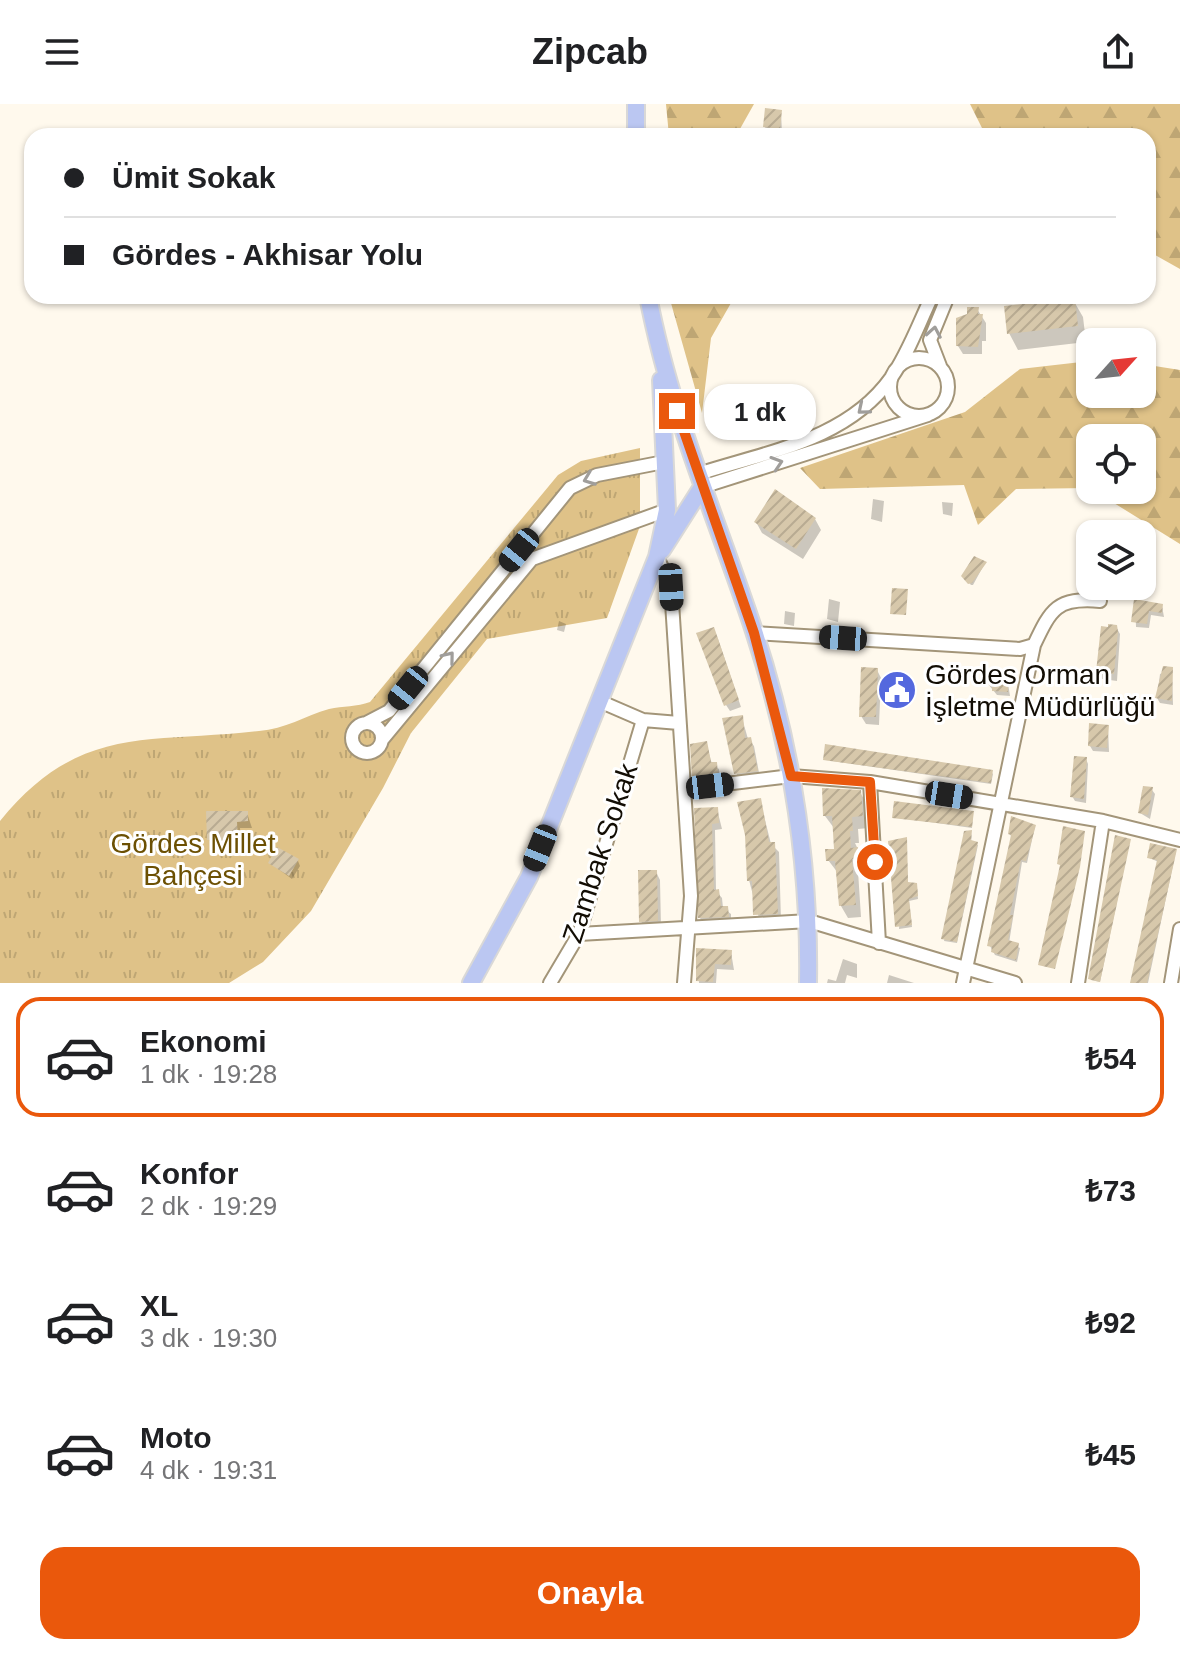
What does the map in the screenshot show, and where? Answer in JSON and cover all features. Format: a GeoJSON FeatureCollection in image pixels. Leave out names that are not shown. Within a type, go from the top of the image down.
{"type":"FeatureCollection","features":[{"type":"Feature","properties":{"kind":"main road"},"geometry":{"type":"LineString","coordinates":[[636,104],[636,128]]}},
{"type":"Feature","properties":{"kind":"main road"},"geometry":{"type":"LineString","coordinates":[[650,304],[660,358],[754,633],[791,776],[809,921],[808,983]]}},
{"type":"Feature","properties":{"kind":"main road"},"geometry":{"type":"LineString","coordinates":[[471,983],[529,877],[657,557],[667,510],[660,358]]}},
{"type":"Feature","properties":{"kind":"main road"},"geometry":{"type":"LineString","coordinates":[[664,462],[668,454],[676,451],[698,475]]}},
{"type":"Feature","properties":{"kind":"main road"},"geometry":{"type":"LineString","coordinates":[[657,557],[687,514],[698,475]]}},
{"type":"Feature","properties":{"kind":"main road"},"geometry":{"type":"LineString","coordinates":[[667,510],[675,520],[703,511],[715,525]]}},
{"type":"Feature","properties":{"kind":"street"},"geometry":{"type":"LineString","coordinates":[[928,304],[893,375],[891,394],[895,403],[910,415],[928,415]]}},
{"type":"Feature","properties":{"kind":"street"},"geometry":{"type":"LineString","coordinates":[[698,475],[928,415],[943,404],[947,396],[942,369],[930,340],[945,304]]}},
{"type":"Feature","properties":{"kind":"street"},"geometry":{"type":"LineString","coordinates":[[698,475],[825,433],[864,409],[907,361],[926,359],[942,369]]}},
{"type":"Feature","properties":{"kind":"street"},"geometry":{"type":"LineString","coordinates":[[664,462],[579,482],[538,527],[389,711],[357,726],[351,735],[356,750],[370,754],[378,748],[517,573],[532,559],[552,549],[667,510]]}},
{"type":"Feature","properties":{"kind":"street"},"geometry":{"type":"LineString","coordinates":[[538,527],[538,544],[552,549]]}},
{"type":"Feature","properties":{"kind":"street"},"geometry":{"type":"LineString","coordinates":[[657,557],[671,587],[684,789],[690,929],[684,983]]}},
{"type":"Feature","properties":{"kind":"street"},"geometry":{"type":"LineString","coordinates":[[963,983],[1034,645],[1048,615],[1059,605],[1079,599],[1100,601]]}},
{"type":"Feature","properties":{"kind":"street"},"geometry":{"type":"LineString","coordinates":[[754,633],[1020,649],[1034,645]]}},
{"type":"Feature","properties":{"kind":"street"},"geometry":{"type":"LineString","coordinates":[[599,701],[643,720],[679,723]]}},
{"type":"Feature","properties":{"kind":"street","name":"Zambak Sokak"},"geometry":{"type":"LineString","coordinates":[[550,983],[579,934],[643,720]]}},
{"type":"Feature","properties":{"kind":"street"},"geometry":{"type":"LineString","coordinates":[[366,723],[376,726],[382,740]]}},
{"type":"Feature","properties":{"kind":"street"},"geometry":{"type":"LineString","coordinates":[[684,789],[791,776],[870,782],[1103,821],[1180,840]]}},
{"type":"Feature","properties":{"kind":"street"},"geometry":{"type":"LineString","coordinates":[[870,782],[879,943]]}},
{"type":"Feature","properties":{"kind":"street"},"geometry":{"type":"LineString","coordinates":[[1078,983],[1103,821]]}},
{"type":"Feature","properties":{"kind":"street"},"geometry":{"type":"LineString","coordinates":[[579,934],[809,921],[1015,983]]}},
{"type":"Feature","properties":{"kind":"street"},"geometry":{"type":"LineString","coordinates":[[1171,983],[1180,929]]}},
{"type":"Feature","properties":{"kind":"green space"},"geometry":{"type":"Polygon","coordinates":[[[666,104],[754,104],[740,128],[668,128],[666,104]]]}},
{"type":"Feature","properties":{"kind":"green space"},"geometry":{"type":"Polygon","coordinates":[[[970,104],[1180,104],[1180,269],[1156,256],[1156,128],[982,128],[970,104]]]}},
{"type":"Feature","properties":{"kind":"green space"},"geometry":{"type":"Polygon","coordinates":[[[671,304],[730,304],[711,338],[702,413],[671,304]]]}},
{"type":"Feature","properties":{"kind":"green space"},"geometry":{"type":"Polygon","coordinates":[[[1076,363],[1076,408],[1156,408],[1156,366],[1180,370],[1180,544],[1156,529],[1156,520],[1141,520],[1116,504],[1156,504],[1156,424],[1076,424],[1076,488],[1016,489],[978,525],[964,485],[820,489],[800,468],[965,412],[1020,369],[1076,363]]]}},
{"type":"Feature","properties":{"kind":"green space","name":"Gördes Millet Bahçesi"},"geometry":{"type":"Polygon","coordinates":[[[640,448],[640,526],[607,618],[487,639],[411,733],[383,788],[311,911],[263,962],[229,983],[0,983],[0,821],[29,790],[58,767],[118,744],[268,730],[329,709],[370,702],[558,475],[581,461],[640,448]]]}},
{"type":"Feature","properties":{"kind":"building"},"geometry":{"type":"Polygon","coordinates":[[[765,108],[782,110],[780,128],[763,127],[765,108]]]}},
{"type":"Feature","properties":{"kind":"building"},"geometry":{"type":"Polygon","coordinates":[[[1076,304],[1078,326],[1007,334],[1004,306],[1076,304]]]}},
{"type":"Feature","properties":{"kind":"building"},"geometry":{"type":"Polygon","coordinates":[[[967,307],[979,307],[978,314],[983,314],[978,347],[956,346],[956,318],[967,314],[967,307]]]}},
{"type":"Feature","properties":{"kind":"building"},"geometry":{"type":"Polygon","coordinates":[[[775,489],[816,518],[796,549],[754,522],[775,489]]]}},
{"type":"Feature","properties":{"kind":"building"},"geometry":{"type":"Polygon","coordinates":[[[974,556],[987,562],[968,584],[961,576],[974,556]]]}},
{"type":"Feature","properties":{"kind":"building"},"geometry":{"type":"Polygon","coordinates":[[[892,588],[908,589],[906,615],[890,614],[892,588]]]}},
{"type":"Feature","properties":{"kind":"building"},"geometry":{"type":"Polygon","coordinates":[[[1134,600],[1163,604],[1162,613],[1149,611],[1147,624],[1131,622],[1134,600]]]}},
{"type":"Feature","properties":{"kind":"building"},"geometry":{"type":"Polygon","coordinates":[[[1108,624],[1117,625],[1118,632],[1114,674],[1096,672],[1101,626],[1108,627],[1108,624]]]}},
{"type":"Feature","properties":{"kind":"building"},"geometry":{"type":"Polygon","coordinates":[[[714,627],[739,700],[724,706],[696,633],[714,627]]]}},
{"type":"Feature","properties":{"kind":"building"},"geometry":{"type":"Polygon","coordinates":[[[1163,666],[1173,667],[1172,701],[1155,698],[1163,666]]]}},
{"type":"Feature","properties":{"kind":"building","name":"Gördes Orman İşletme Müdürlüğü"},"geometry":{"type":"Polygon","coordinates":[[[861,667],[878,668],[876,717],[859,717],[861,667]]]}},
{"type":"Feature","properties":{"kind":"building"},"geometry":{"type":"Polygon","coordinates":[[[986,674],[1008,675],[1008,692],[992,691],[992,685],[985,684],[986,674]]]}},
{"type":"Feature","properties":{"kind":"building"},"geometry":{"type":"Polygon","coordinates":[[[743,715],[745,738],[751,737],[758,771],[734,774],[722,718],[743,715]]]}},
{"type":"Feature","properties":{"kind":"building"},"geometry":{"type":"Polygon","coordinates":[[[1089,723],[1109,725],[1107,748],[1088,746],[1089,723]]]}},
{"type":"Feature","properties":{"kind":"building"},"geometry":{"type":"Polygon","coordinates":[[[707,741],[711,762],[717,762],[718,776],[692,779],[690,744],[707,741]]]}},
{"type":"Feature","properties":{"kind":"building"},"geometry":{"type":"Polygon","coordinates":[[[825,744],[993,770],[991,783],[823,760],[825,744]]]}},
{"type":"Feature","properties":{"kind":"building"},"geometry":{"type":"Polygon","coordinates":[[[1074,756],[1087,757],[1084,799],[1070,797],[1074,756]]]}},
{"type":"Feature","properties":{"kind":"building"},"geometry":{"type":"Polygon","coordinates":[[[1143,786],[1153,787],[1148,815],[1138,813],[1143,786]]]}},
{"type":"Feature","properties":{"kind":"building"},"geometry":{"type":"Polygon","coordinates":[[[822,788],[861,790],[863,816],[852,817],[853,831],[850,831],[851,848],[858,847],[858,859],[852,859],[856,905],[839,906],[835,861],[826,861],[825,849],[834,849],[832,816],[823,816],[822,788]]]}},
{"type":"Feature","properties":{"kind":"building"},"geometry":{"type":"Polygon","coordinates":[[[761,798],[769,842],[775,842],[778,914],[753,915],[752,881],[747,881],[745,835],[737,802],[761,798]]]}},
{"type":"Feature","properties":{"kind":"building"},"geometry":{"type":"Polygon","coordinates":[[[894,801],[974,811],[972,827],[892,818],[894,801]]]}},
{"type":"Feature","properties":{"kind":"building"},"geometry":{"type":"Polygon","coordinates":[[[718,807],[719,823],[712,824],[714,890],[719,889],[721,906],[728,906],[729,917],[698,918],[694,808],[718,807]]]}},
{"type":"Feature","properties":{"kind":"building"},"geometry":{"type":"Polygon","coordinates":[[[206,811],[248,811],[248,821],[237,822],[238,839],[207,840],[206,811]]]}},
{"type":"Feature","properties":{"kind":"building"},"geometry":{"type":"Polygon","coordinates":[[[1011,816],[1036,825],[1026,861],[1021,860],[1010,915],[1013,915],[1008,940],[1019,943],[1016,960],[991,952],[992,947],[987,946],[1011,835],[1008,834],[1011,816]]]}},
{"type":"Feature","properties":{"kind":"building"},"geometry":{"type":"Polygon","coordinates":[[[1063,826],[1085,831],[1080,867],[1055,969],[1038,965],[1060,865],[1057,864],[1063,826]]]}},
{"type":"Feature","properties":{"kind":"building"},"geometry":{"type":"Polygon","coordinates":[[[972,830],[971,840],[978,842],[957,942],[941,939],[964,831],[972,830]]]}},
{"type":"Feature","properties":{"kind":"building"},"geometry":{"type":"Polygon","coordinates":[[[1115,835],[1131,839],[1100,982],[1088,979],[1115,835]]]}},
{"type":"Feature","properties":{"kind":"building"},"geometry":{"type":"Polygon","coordinates":[[[907,837],[908,882],[917,883],[918,896],[909,899],[912,925],[895,927],[888,841],[907,837]]]}},
{"type":"Feature","properties":{"kind":"building"},"geometry":{"type":"Polygon","coordinates":[[[1150,843],[1177,849],[1147,983],[1130,983],[1157,860],[1147,858],[1150,843]]]}},
{"type":"Feature","properties":{"kind":"building"},"geometry":{"type":"Polygon","coordinates":[[[277,847],[299,859],[289,876],[268,863],[277,847]]]}},
{"type":"Feature","properties":{"kind":"building"},"geometry":{"type":"Polygon","coordinates":[[[638,870],[657,870],[658,921],[639,922],[638,870]]]}},
{"type":"Feature","properties":{"kind":"building"},"geometry":{"type":"Polygon","coordinates":[[[696,948],[732,950],[731,965],[715,964],[713,982],[696,981],[696,948]]]}},
{"type":"Feature","properties":{"kind":"place","name":"Gördes Orman İşletme Müdürlüğü"},"geometry":{"type":"Point","coordinates":[897,690]}},
{"type":"Feature","properties":{"kind":"route"},"geometry":{"type":"LineString","coordinates":[[677,411],[754,633],[791,776],[870,782],[875,862]]}}]}
